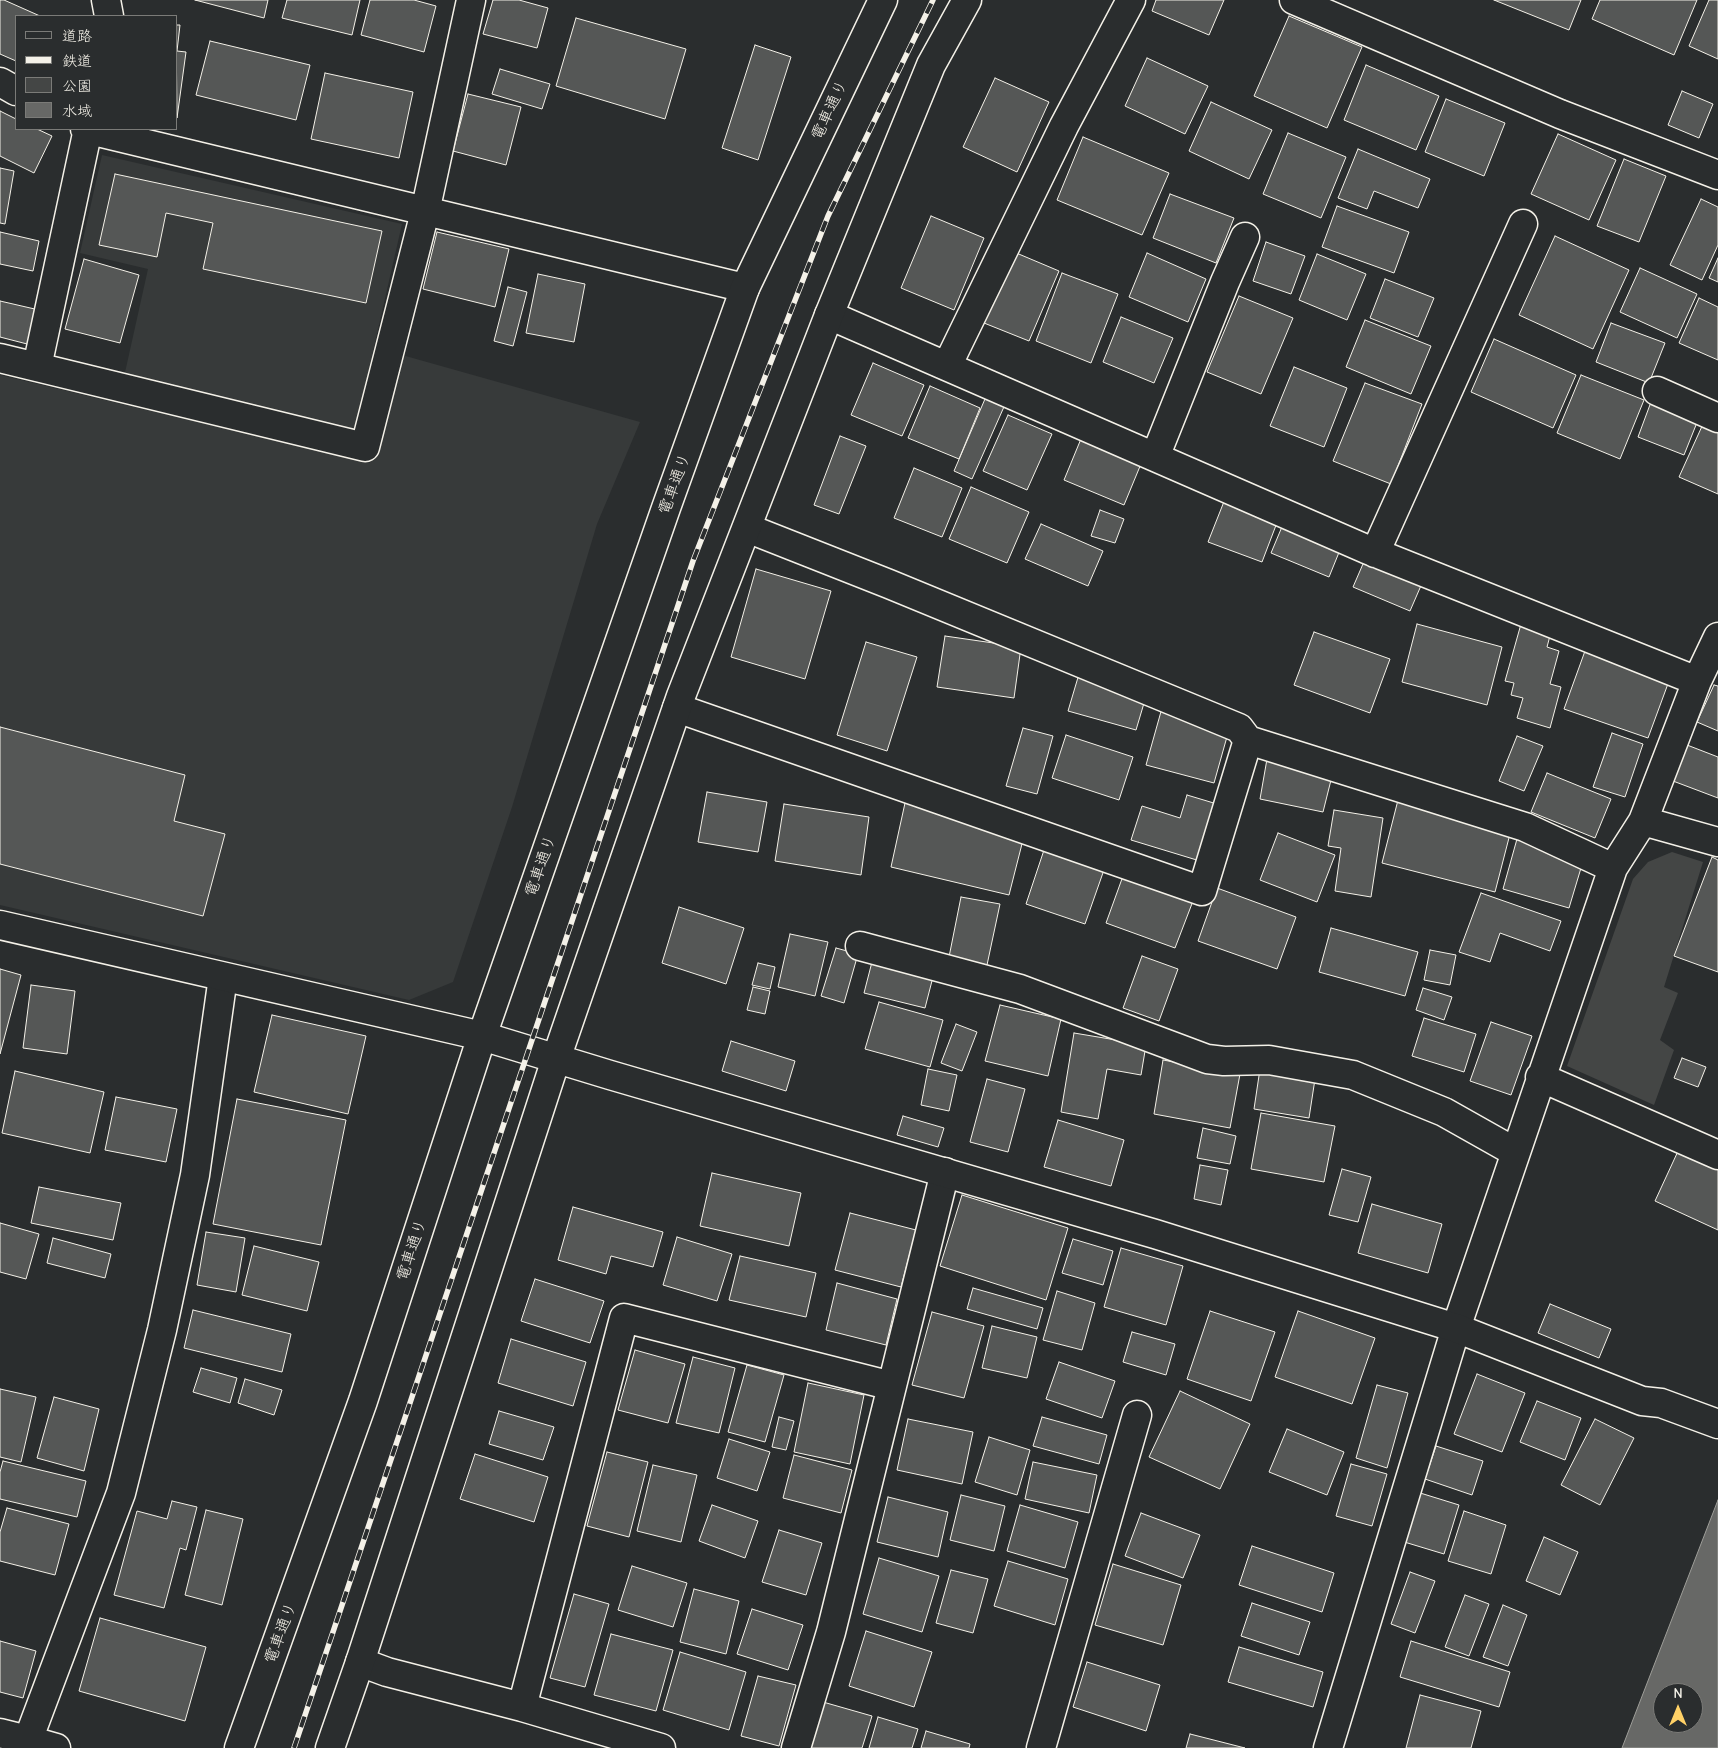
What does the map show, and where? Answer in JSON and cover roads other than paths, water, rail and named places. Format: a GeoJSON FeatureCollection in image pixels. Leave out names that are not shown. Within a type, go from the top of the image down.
{"type":"FeatureCollection","features":[{"type":"Feature","properties":{"kind":"street"},"geometry":{"type":"LineString","coordinates":[[106,0],[109,15]]}},
{"type":"Feature","properties":{"kind":"street"},"geometry":{"type":"LineString","coordinates":[[0,358],[365,447],[425,212],[471,0]]}},
{"type":"Feature","properties":{"kind":"street","name":"電車通り"},"geometry":{"type":"LineString","coordinates":[[240,1748],[363,1401],[482,1036],[666,508],[745,288],[883,0]]}},
{"type":"Feature","properties":{"kind":"street"},"geometry":{"type":"LineString","coordinates":[[330,1748],[360,1662],[556,1059],[678,708],[830,315],[931,65],[966,0]]}},
{"type":"Feature","properties":{"kind":"street"},"geometry":{"type":"LineString","coordinates":[[947,366],[1064,126],[1131,0]]}},
{"type":"Feature","properties":{"kind":"street"},"geometry":{"type":"LineString","coordinates":[[1294,0],[1560,114],[1718,175]]}},
{"type":"Feature","properties":{"kind":"street"},"geometry":{"type":"LineString","coordinates":[[0,82],[15,90]]}},
{"type":"Feature","properties":{"kind":"street"},"geometry":{"type":"LineString","coordinates":[[37,367],[87,130]]}},
{"type":"Feature","properties":{"kind":"street"},"geometry":{"type":"LineString","coordinates":[[91,130],[745,288]]}},
{"type":"Feature","properties":{"kind":"street"},"geometry":{"type":"LineString","coordinates":[[1375,553],[1523,224]]}},
{"type":"Feature","properties":{"kind":"street"},"geometry":{"type":"LineString","coordinates":[[1155,457],[1245,237]]}},
{"type":"Feature","properties":{"kind":"street"},"geometry":{"type":"LineString","coordinates":[[830,315],[1375,553],[1697,681]]}},
{"type":"Feature","properties":{"kind":"street"},"geometry":{"type":"LineString","coordinates":[[1657,391],[1718,418]]}},
{"type":"Feature","properties":{"kind":"street"},"geometry":{"type":"LineString","coordinates":[[747,528],[889,584],[1239,728],[1248,740],[1525,827],[1612,868]]}},
{"type":"Feature","properties":{"kind":"street"},"geometry":{"type":"LineString","coordinates":[[1328,1748],[1456,1328],[1612,868],[1643,821],[1697,681],[1718,637]]}},
{"type":"Feature","properties":{"kind":"street"},"geometry":{"type":"LineString","coordinates":[[678,708],[1202,891],[1248,740]]}},
{"type":"Feature","properties":{"kind":"street"},"geometry":{"type":"LineString","coordinates":[[1643,821],[1718,842]]}},
{"type":"Feature","properties":{"kind":"street"},"geometry":{"type":"LineString","coordinates":[[0,925],[482,1036],[1155,1234],[1456,1328],[1642,1401],[1661,1403],[1718,1424]]}},
{"type":"Feature","properties":{"kind":"street"},"geometry":{"type":"LineString","coordinates":[[860,946],[1020,989],[1207,1059],[1224,1062],[1269,1060],[1353,1075],[1444,1112],[1515,1152]]}},
{"type":"Feature","properties":{"kind":"street"},"geometry":{"type":"LineString","coordinates":[[28,1740],[121,1493],[162,1330],[195,1175],[223,977]]}},
{"type":"Feature","properties":{"kind":"street"},"geometry":{"type":"LineString","coordinates":[[1540,1077],[1718,1155]]}},
{"type":"Feature","properties":{"kind":"street"},"geometry":{"type":"LineString","coordinates":[[796,1748],[831,1632],[945,1172]]}},
{"type":"Feature","properties":{"kind":"street"},"geometry":{"type":"LineString","coordinates":[[522,1707],[624,1318],[892,1386]]}},
{"type":"Feature","properties":{"kind":"street"},"geometry":{"type":"LineString","coordinates":[[1041,1748],[1137,1415]]}},
{"type":"Feature","properties":{"kind":"street"},"geometry":{"type":"LineString","coordinates":[[360,1662],[386,1672],[522,1707],[661,1748]]}},
{"type":"Feature","properties":{"kind":"street"},"geometry":{"type":"LineString","coordinates":[[0,1733],[56,1748]]}},
{"type":"Feature","properties":{"kind":"water"},"geometry":{"type":"Polygon","coordinates":[[[1718,1500],[1718,1748],[1622,1748],[1718,1500]]]}},
{"type":"Feature","properties":{"kind":"railway"},"geometry":{"type":"LineString","coordinates":[[294,1748],[693,561],[828,216],[933,0]]}}]}
